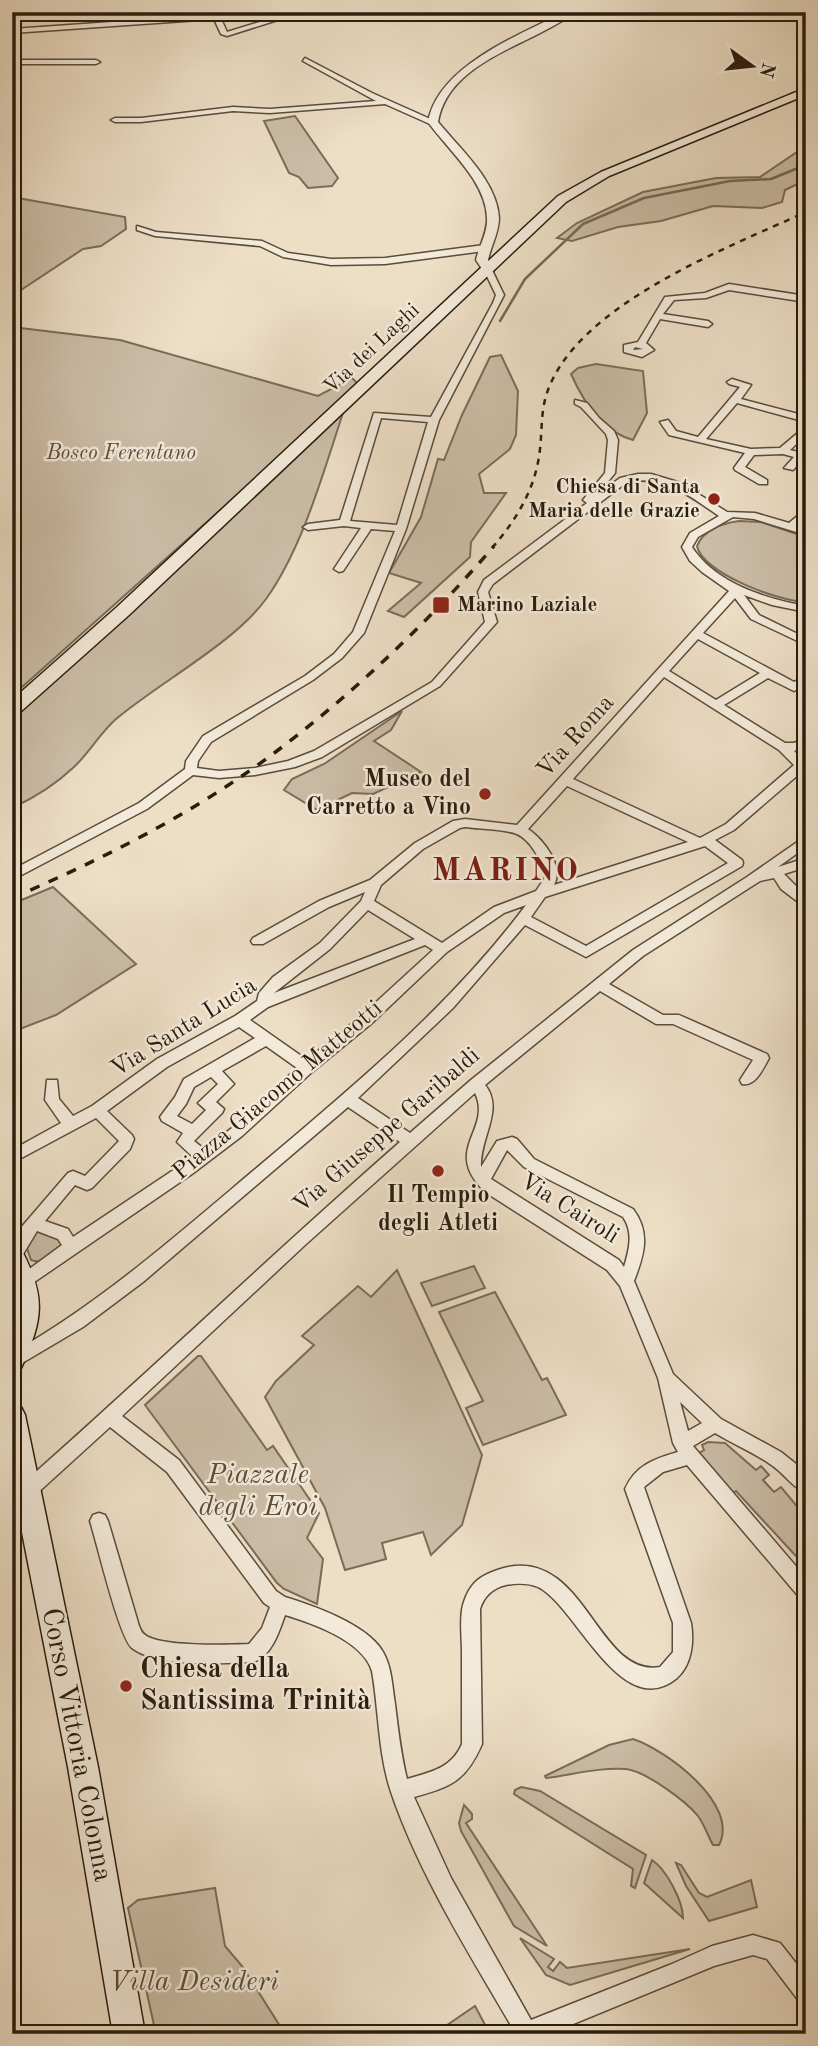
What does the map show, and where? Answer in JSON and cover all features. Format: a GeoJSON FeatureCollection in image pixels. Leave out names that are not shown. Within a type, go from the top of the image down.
{"type":"FeatureCollection","features":[{"type":"Feature","properties":{"kind":"main road","name":"Via dei Laghi"},"geometry":{"type":"LineString","coordinates":[[12,710],[488,271],[539,219],[579,187],[806,91]]}},
{"type":"Feature","properties":{"kind":"main road"},"geometry":{"type":"LineString","coordinates":[[12,1361],[28,1325],[27,1280],[14,1246]]}},
{"type":"Feature","properties":{"kind":"main road","name":"Corso Vittoria Colonna"},"geometry":{"type":"LineString","coordinates":[[12,1415],[83,1767],[129,2034]]}},
{"type":"Feature","properties":{"kind":"street"},"geometry":{"type":"LineString","coordinates":[[12,31],[216,15],[223,33],[228,34],[300,12]]}},
{"type":"Feature","properties":{"kind":"street"},"geometry":{"type":"LineString","coordinates":[[191,771],[192,761],[207,738],[303,682],[328,664],[351,643],[362,625],[374,588],[401,529],[434,420],[500,295],[482,264],[492,224],[491,202],[482,186],[433,122],[432,116],[440,100],[461,76],[492,54],[570,12]]}},
{"type":"Feature","properties":{"kind":"street"},"geometry":{"type":"LineString","coordinates":[[305,60],[385,102],[433,122]]}},
{"type":"Feature","properties":{"kind":"street"},"geometry":{"type":"LineString","coordinates":[[12,62],[96,62]]}},
{"type":"Feature","properties":{"kind":"street"},"geometry":{"type":"LineString","coordinates":[[115,120],[141,120],[233,109],[270,111],[385,102]]}},
{"type":"Feature","properties":{"kind":"street"},"geometry":{"type":"LineString","coordinates":[[140,228],[155,234],[262,244],[286,255],[331,262],[384,261],[484,248]]}},
{"type":"Feature","properties":{"kind":"street"},"geometry":{"type":"LineString","coordinates":[[641,344],[671,298],[703,296],[726,287],[806,299]]}},
{"type":"Feature","properties":{"kind":"street"},"geometry":{"type":"LineString","coordinates":[[658,316],[708,324]]}},
{"type":"Feature","properties":{"kind":"street"},"geometry":{"type":"LineString","coordinates":[[700,440],[746,385],[732,382]]}},
{"type":"Feature","properties":{"kind":"street"},"geometry":{"type":"LineString","coordinates":[[735,400],[806,419]]}},
{"type":"Feature","properties":{"kind":"street"},"geometry":{"type":"LineString","coordinates":[[578,402],[611,433],[613,440],[610,474],[586,502],[587,507]]}},
{"type":"Feature","properties":{"kind":"street"},"geometry":{"type":"LineString","coordinates":[[344,523],[377,415],[434,420]]}},
{"type":"Feature","properties":{"kind":"street"},"geometry":{"type":"LineString","coordinates":[[665,422],[672,433],[700,440],[751,452],[783,451],[803,456]]}},
{"type":"Feature","properties":{"kind":"street"},"geometry":{"type":"LineString","coordinates":[[783,451],[806,429]]}},
{"type":"Feature","properties":{"kind":"street"},"geometry":{"type":"LineString","coordinates":[[751,452],[739,468],[763,482]]}},
{"type":"Feature","properties":{"kind":"street"},"geometry":{"type":"LineString","coordinates":[[789,468],[803,456]]}},
{"type":"Feature","properties":{"kind":"street"},"geometry":{"type":"LineString","coordinates":[[12,876],[143,806],[191,771],[206,774],[249,771],[299,763],[436,684],[491,622],[492,617],[484,598],[484,587],[624,480],[645,476],[666,480],[726,516]]}},
{"type":"Feature","properties":{"kind":"street"},"geometry":{"type":"LineString","coordinates":[[792,525],[806,512]]}},
{"type":"Feature","properties":{"kind":"street"},"geometry":{"type":"LineString","coordinates":[[806,530],[749,515],[726,516],[694,535],[687,547],[694,560],[732,587],[751,592],[806,619]]}},
{"type":"Feature","properties":{"kind":"street"},"geometry":{"type":"LineString","coordinates":[[308,527],[344,523],[401,529]]}},
{"type":"Feature","properties":{"kind":"street"},"geometry":{"type":"LineString","coordinates":[[338,569],[369,524]]}},
{"type":"Feature","properties":{"kind":"street"},"geometry":{"type":"LineString","coordinates":[[732,587],[755,617],[806,642]]}},
{"type":"Feature","properties":{"kind":"street","name":"Via Roma"},"geometry":{"type":"LineString","coordinates":[[520,830],[663,672],[732,587]]}},
{"type":"Feature","properties":{"kind":"street"},"geometry":{"type":"LineString","coordinates":[[742,603],[744,597],[751,592]]}},
{"type":"Feature","properties":{"kind":"street"},"geometry":{"type":"LineString","coordinates":[[771,601],[806,609]]}},
{"type":"Feature","properties":{"kind":"street"},"geometry":{"type":"LineString","coordinates":[[696,634],[794,687],[806,679]]}},
{"type":"Feature","properties":{"kind":"street"},"geometry":{"type":"LineString","coordinates":[[663,672],[783,747],[803,763]]}},
{"type":"Feature","properties":{"kind":"street"},"geometry":{"type":"LineString","coordinates":[[716,705],[768,673]]}},
{"type":"Feature","properties":{"kind":"street"},"geometry":{"type":"LineString","coordinates":[[783,747],[796,747],[806,742]]}},
{"type":"Feature","properties":{"kind":"street","name":"Piazza Giacomo Matteotti"},"geometry":{"type":"LineString","coordinates":[[27,1280],[71,1247],[116,1220],[237,1132],[307,1068],[367,1019],[442,949],[499,910],[564,886],[703,842],[730,827],[803,763]]}},
{"type":"Feature","properties":{"kind":"street"},"geometry":{"type":"LineString","coordinates":[[524,919],[586,952],[737,863],[703,842],[565,780]]}},
{"type":"Feature","properties":{"kind":"street"},"geometry":{"type":"LineString","coordinates":[[258,941],[324,904],[375,883],[419,846],[457,824],[520,830],[530,837],[549,863],[551,876],[564,886]]}},
{"type":"Feature","properties":{"kind":"street","name":"Via Giuseppe Garibaldi"},"geometry":{"type":"LineString","coordinates":[[26,1492],[114,1420],[299,1240],[476,1084],[638,953],[752,880],[806,840]]}},
{"type":"Feature","properties":{"kind":"street"},"geometry":{"type":"LineString","coordinates":[[752,880],[806,862]]}},
{"type":"Feature","properties":{"kind":"street"},"geometry":{"type":"LineString","coordinates":[[776,872],[786,886],[806,903]]}},
{"type":"Feature","properties":{"kind":"street"},"geometry":{"type":"LineString","coordinates":[[12,1361],[73,1327],[136,1280],[348,1099],[457,997],[524,919],[551,876]]}},
{"type":"Feature","properties":{"kind":"street"},"geometry":{"type":"LineString","coordinates":[[263,1003],[263,997],[280,979],[323,948],[368,903],[375,883]]}},
{"type":"Feature","properties":{"kind":"street"},"geometry":{"type":"LineString","coordinates":[[368,903],[442,949]]}},
{"type":"Feature","properties":{"kind":"street","name":"Via Santa Lucia"},"geometry":{"type":"LineString","coordinates":[[12,1157],[97,1110],[162,1063],[240,1020],[263,1003],[427,939]]}},
{"type":"Feature","properties":{"kind":"street"},"geometry":{"type":"LineString","coordinates":[[600,985],[661,1020],[674,1019],[762,1058],[747,1080]]}},
{"type":"Feature","properties":{"kind":"street"},"geometry":{"type":"LineString","coordinates":[[240,1020],[307,1068]]}},
{"type":"Feature","properties":{"kind":"street"},"geometry":{"type":"LineString","coordinates":[[195,1133],[167,1117],[181,1100],[189,1083],[266,1039]]}},
{"type":"Feature","properties":{"kind":"street"},"geometry":{"type":"LineString","coordinates":[[204,1157],[184,1142],[218,1109],[205,1104],[227,1084],[212,1070]]}},
{"type":"Feature","properties":{"kind":"street"},"geometry":{"type":"LineString","coordinates":[[52,1084],[52,1100],[71,1125]]}},
{"type":"Feature","properties":{"kind":"street","name":"Via Cairoli"},"geometry":{"type":"LineString","coordinates":[[476,1084],[485,1095],[487,1104],[474,1147],[473,1163],[482,1180],[542,1222],[613,1265],[626,1282],[667,1378],[686,1449]]}},
{"type":"Feature","properties":{"kind":"street"},"geometry":{"type":"LineString","coordinates":[[348,1099],[410,1141]]}},
{"type":"Feature","properties":{"kind":"street"},"geometry":{"type":"LineString","coordinates":[[14,1246],[73,1177],[87,1184],[127,1142],[125,1136],[97,1110]]}},
{"type":"Feature","properties":{"kind":"street"},"geometry":{"type":"LineString","coordinates":[[482,1180],[502,1145],[512,1143],[529,1163],[628,1213],[634,1220],[639,1248],[626,1282]]}},
{"type":"Feature","properties":{"kind":"street"},"geometry":{"type":"LineString","coordinates":[[35,1223],[63,1234],[71,1247]]}},
{"type":"Feature","properties":{"kind":"street","name":"Via Cairoli"},"geometry":{"type":"LineString","coordinates":[[667,1378],[715,1424],[759,1448],[803,1479]]}},
{"type":"Feature","properties":{"kind":"street"},"geometry":{"type":"LineString","coordinates":[[114,1420],[173,1466],[271,1597],[279,1604],[345,1632],[367,1645],[380,1665],[401,1791],[459,1915],[528,2033],[712,1956],[754,1945],[773,1951],[806,1994]]}},
{"type":"Feature","properties":{"kind":"street"},"geometry":{"type":"LineString","coordinates":[[401,1791],[454,1774],[466,1761],[472,1744],[471,1609],[475,1595],[485,1583],[517,1575],[548,1583],[625,1669],[649,1679],[668,1675],[682,1658],[682,1623],[634,1489],[637,1478],[686,1449],[715,1424]]}},
{"type":"Feature","properties":{"kind":"street"},"geometry":{"type":"LineString","coordinates":[[686,1449],[806,1592]]}},
{"type":"Feature","properties":{"kind":"street"},"geometry":{"type":"LineString","coordinates":[[99,1521],[130,1626],[137,1640],[145,1645],[195,1655],[254,1653],[269,1634],[279,1604]]}},
{"type":"Feature","properties":{"kind":"green space"},"geometry":{"type":"Polygon","coordinates":[[[295,116],[338,178],[332,186],[308,188],[299,177],[289,173],[264,121],[295,116]]]}},
{"type":"Feature","properties":{"kind":"green space"},"geometry":{"type":"Polygon","coordinates":[[[806,146],[806,180],[785,190],[782,202],[762,208],[713,206],[661,221],[618,227],[572,241],[557,238],[577,223],[643,192],[716,178],[760,177],[806,146]]]}},
{"type":"Feature","properties":{"kind":"green space"},"geometry":{"type":"Polygon","coordinates":[[[12,197],[125,217],[126,229],[101,246],[83,249],[12,296],[12,240],[21,238],[12,237],[12,197]]]}},
{"type":"Feature","properties":{"kind":"green space","name":"Bosco Ferentano"},"geometry":{"type":"Polygon","coordinates":[[[12,327],[120,340],[318,396],[352,378],[358,384],[339,404],[12,696],[12,327]]]}},
{"type":"Feature","properties":{"kind":"green space"},"geometry":{"type":"Polygon","coordinates":[[[501,355],[518,391],[516,435],[510,449],[479,474],[484,493],[506,493],[471,542],[470,557],[404,617],[388,611],[421,583],[389,573],[421,517],[438,459],[444,460],[490,357],[501,355]]]}},
{"type":"Feature","properties":{"kind":"green space"},"geometry":{"type":"Polygon","coordinates":[[[596,364],[643,371],[647,413],[633,440],[603,423],[588,405],[571,374],[578,368],[596,364]]]}},
{"type":"Feature","properties":{"kind":"green space"},"geometry":{"type":"Polygon","coordinates":[[[343,413],[301,533],[279,579],[266,599],[216,647],[116,719],[67,773],[12,808],[12,718],[343,413]]]}},
{"type":"Feature","properties":{"kind":"green space"},"geometry":{"type":"Polygon","coordinates":[[[739,521],[761,522],[806,537],[806,602],[779,597],[744,584],[712,566],[702,556],[697,546],[704,536],[720,526],[739,521]]]}},
{"type":"Feature","properties":{"kind":"green space"},"geometry":{"type":"Polygon","coordinates":[[[402,711],[391,730],[374,741],[421,772],[373,794],[352,793],[317,810],[284,790],[292,779],[324,764],[402,711]]]}},
{"type":"Feature","properties":{"kind":"green space"},"geometry":{"type":"Polygon","coordinates":[[[53,887],[136,964],[56,1015],[12,1032],[12,904],[53,887]]]}},
{"type":"Feature","properties":{"kind":"green space"},"geometry":{"type":"Polygon","coordinates":[[[39,1228],[63,1242],[58,1251],[50,1257],[36,1261],[31,1260],[26,1245],[39,1228]]]}},
{"type":"Feature","properties":{"kind":"green space"},"geometry":{"type":"Polygon","coordinates":[[[474,1266],[485,1288],[432,1306],[421,1283],[474,1266]]]}},
{"type":"Feature","properties":{"kind":"green space"},"geometry":{"type":"Polygon","coordinates":[[[397,1270],[482,1455],[462,1525],[431,1555],[423,1532],[382,1543],[386,1559],[345,1570],[325,1508],[265,1397],[276,1381],[314,1345],[302,1336],[358,1286],[371,1297],[397,1270]]]}},
{"type":"Feature","properties":{"kind":"green space"},"geometry":{"type":"Polygon","coordinates":[[[495,1292],[542,1380],[547,1378],[566,1415],[483,1445],[466,1408],[483,1401],[439,1312],[495,1292]]]}},
{"type":"Feature","properties":{"kind":"green space","name":"Piazzale degli Eroi"},"geometry":{"type":"Polygon","coordinates":[[[201,1356],[267,1450],[273,1446],[319,1513],[307,1538],[323,1559],[317,1604],[277,1583],[145,1405],[201,1356]]]}},
{"type":"Feature","properties":{"kind":"green space"},"geometry":{"type":"Polygon","coordinates":[[[708,1442],[725,1443],[756,1470],[761,1466],[769,1475],[763,1480],[774,1492],[781,1487],[806,1517],[806,1567],[736,1491],[729,1496],[699,1453],[704,1450],[702,1445],[708,1442]]]}},
{"type":"Feature","properties":{"kind":"green space"},"geometry":{"type":"Polygon","coordinates":[[[633,1739],[663,1754],[710,1796],[719,1813],[723,1829],[719,1845],[713,1845],[700,1819],[684,1803],[665,1788],[634,1771],[606,1769],[546,1778],[545,1776],[609,1745],[633,1739]]]}},
{"type":"Feature","properties":{"kind":"green space"},"geometry":{"type":"Polygon","coordinates":[[[521,1787],[540,1791],[646,1855],[635,1888],[631,1886],[633,1869],[514,1794],[515,1790],[521,1787]]]}},
{"type":"Feature","properties":{"kind":"green space"},"geometry":{"type":"Polygon","coordinates":[[[464,1805],[472,1814],[472,1819],[466,1823],[547,1946],[514,1926],[461,1831],[459,1823],[464,1805]]]}},
{"type":"Feature","properties":{"kind":"green space"},"geometry":{"type":"Polygon","coordinates":[[[652,1860],[663,1870],[673,1886],[683,1918],[644,1883],[652,1860]]]}},
{"type":"Feature","properties":{"kind":"green space"},"geometry":{"type":"Polygon","coordinates":[[[676,1863],[681,1865],[699,1893],[707,1897],[751,1880],[757,1907],[709,1921],[686,1886],[676,1863]]]}},
{"type":"Feature","properties":{"kind":"green space","name":"Villa Desideri"},"geometry":{"type":"Polygon","coordinates":[[[215,1888],[225,1946],[242,1966],[285,2034],[156,2034],[128,1908],[138,1900],[215,1888]]]}},
{"type":"Feature","properties":{"kind":"green space"},"geometry":{"type":"Polygon","coordinates":[[[520,1938],[554,1959],[548,1967],[553,1971],[560,1962],[567,1968],[690,1949],[570,1985],[546,1975],[520,1938]]]}},
{"type":"Feature","properties":{"kind":"green space"},"geometry":{"type":"Polygon","coordinates":[[[475,2006],[490,2034],[434,2034],[475,2006]]]}},
{"type":"Feature","properties":{"kind":"waterway"},"geometry":{"type":"LineString","coordinates":[[500,321],[525,279],[583,224],[644,198],[730,181],[771,179],[798,168],[801,156],[806,154]]}},
{"type":"Feature","properties":{"kind":"railway"},"geometry":{"type":"LineString","coordinates":[[492,548],[517,514],[530,490],[538,463],[546,396],[562,364],[587,334],[619,308],[656,284],[696,262],[806,212]]}},
{"type":"Feature","properties":{"kind":"railway"},"geometry":{"type":"LineString","coordinates":[[12,898],[98,859],[153,830],[207,799],[268,758],[371,673],[436,610],[494,546]]}},
{"type":"Feature","properties":{"kind":"place","name":"Chiesa di Santa Maria delle Grazie"},"geometry":{"type":"Point","coordinates":[714,499]}},
{"type":"Feature","properties":{"kind":"place","name":"Marino Laziale"},"geometry":{"type":"Point","coordinates":[441,605]}},
{"type":"Feature","properties":{"kind":"place","name":"Museo del Carretto a Vino"},"geometry":{"type":"Point","coordinates":[485,794]}},
{"type":"Feature","properties":{"kind":"place","name":"Il Tempio degli Atleti"},"geometry":{"type":"Point","coordinates":[438,1171]}},
{"type":"Feature","properties":{"kind":"place","name":"Chiesa della Santissima Trinità"},"geometry":{"type":"Point","coordinates":[126,1686]}},
{"type":"Feature","properties":{"kind":"district","name":"MARINO"},"geometry":{"type":"Point","coordinates":[506,872]}}]}
